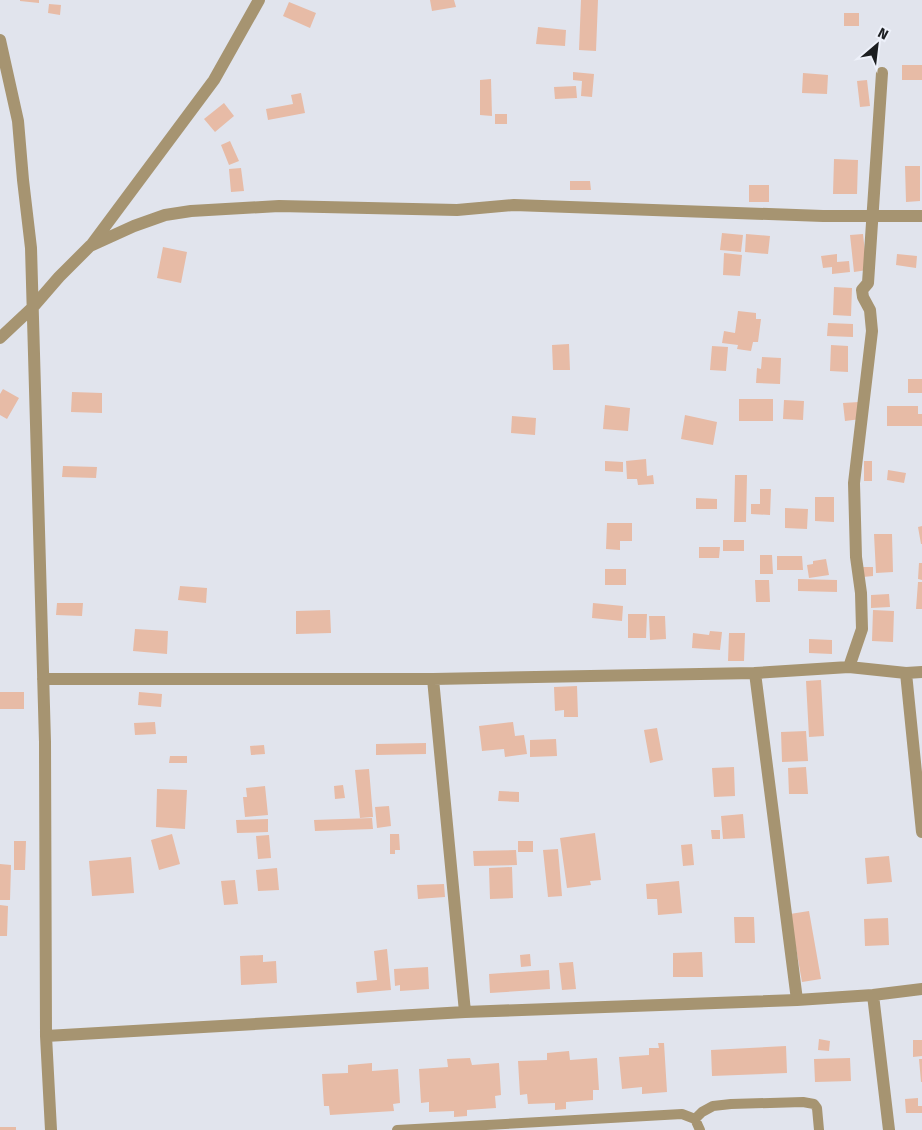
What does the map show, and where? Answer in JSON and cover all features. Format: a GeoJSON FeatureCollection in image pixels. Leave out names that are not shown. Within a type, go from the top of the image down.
{"type":"FeatureCollection","features":[{"type":"Feature","properties":{"kind":"street"},"geometry":{"type":"LineString","coordinates":[[0,338],[33,307],[90,246],[214,80],[259,0]]}},
{"type":"Feature","properties":{"kind":"street"},"geometry":{"type":"LineString","coordinates":[[0,40],[18,121],[31,248],[45,742],[46,1036],[51,1130]]}},
{"type":"Feature","properties":{"kind":"street"},"geometry":{"type":"LineString","coordinates":[[849,667],[862,629],[861,592],[856,557],[854,482],[872,331],[870,310],[863,297],[862,290],[868,284],[882,73]]}},
{"type":"Feature","properties":{"kind":"street"},"geometry":{"type":"LineString","coordinates":[[90,246],[134,226],[165,215],[190,210],[279,206],[457,210],[514,205],[823,216],[922,216]]}},
{"type":"Feature","properties":{"kind":"street"},"geometry":{"type":"LineString","coordinates":[[43,679],[433,679],[755,673],[849,667],[906,673],[922,672]]}},
{"type":"Feature","properties":{"kind":"street"},"geometry":{"type":"LineString","coordinates":[[755,673],[797,1000]]}},
{"type":"Feature","properties":{"kind":"street"},"geometry":{"type":"LineString","coordinates":[[906,673],[922,832]]}},
{"type":"Feature","properties":{"kind":"street"},"geometry":{"type":"LineString","coordinates":[[433,679],[465,1012]]}},
{"type":"Feature","properties":{"kind":"street"},"geometry":{"type":"LineString","coordinates":[[46,1036],[465,1012],[797,1000],[873,995],[922,989]]}},
{"type":"Feature","properties":{"kind":"street"},"geometry":{"type":"LineString","coordinates":[[873,995],[889,1130]]}},
{"type":"Feature","properties":{"kind":"lane"},"geometry":{"type":"LineString","coordinates":[[695,1119],[702,1112],[713,1106],[803,1102],[814,1104],[817,1108],[819,1130]]}},
{"type":"Feature","properties":{"kind":"lane"},"geometry":{"type":"LineString","coordinates":[[397,1130],[682,1114],[695,1119],[700,1130]]}},
{"type":"Feature","properties":{"kind":"building"},"geometry":{"type":"Polygon","coordinates":[[[39,0],[39,3],[20,1],[39,0]]]}},
{"type":"Feature","properties":{"kind":"building"},"geometry":{"type":"Polygon","coordinates":[[[430,0],[454,0],[456,7],[432,11],[430,0]]]}},
{"type":"Feature","properties":{"kind":"building"},"geometry":{"type":"Polygon","coordinates":[[[581,0],[598,0],[596,51],[579,50],[581,0]]]}},
{"type":"Feature","properties":{"kind":"building"},"geometry":{"type":"Polygon","coordinates":[[[289,2],[316,13],[310,28],[283,16],[289,2]]]}},
{"type":"Feature","properties":{"kind":"building"},"geometry":{"type":"Polygon","coordinates":[[[49,4],[61,5],[60,15],[48,13],[49,4]]]}},
{"type":"Feature","properties":{"kind":"building"},"geometry":{"type":"Polygon","coordinates":[[[844,13],[859,13],[859,26],[844,26],[844,13]]]}},
{"type":"Feature","properties":{"kind":"building"},"geometry":{"type":"Polygon","coordinates":[[[538,27],[566,30],[565,46],[536,44],[538,27]]]}},
{"type":"Feature","properties":{"kind":"building"},"geometry":{"type":"Polygon","coordinates":[[[902,65],[922,65],[922,80],[902,80],[902,65]]]}},
{"type":"Feature","properties":{"kind":"building"},"geometry":{"type":"Polygon","coordinates":[[[573,72],[594,74],[592,97],[581,96],[582,81],[573,80],[573,72]]]}},
{"type":"Feature","properties":{"kind":"building"},"geometry":{"type":"Polygon","coordinates":[[[803,73],[828,75],[827,94],[802,93],[803,73]]]}},
{"type":"Feature","properties":{"kind":"building"},"geometry":{"type":"Polygon","coordinates":[[[491,79],[492,116],[480,115],[480,80],[491,79]]]}},
{"type":"Feature","properties":{"kind":"building"},"geometry":{"type":"Polygon","coordinates":[[[867,80],[870,106],[860,107],[857,81],[867,80]]]}},
{"type":"Feature","properties":{"kind":"building"},"geometry":{"type":"Polygon","coordinates":[[[576,86],[577,98],[555,99],[554,87],[576,86]]]}},
{"type":"Feature","properties":{"kind":"building"},"geometry":{"type":"Polygon","coordinates":[[[301,93],[305,113],[268,120],[266,109],[293,104],[291,95],[301,93]]]}},
{"type":"Feature","properties":{"kind":"building"},"geometry":{"type":"Polygon","coordinates":[[[224,103],[234,116],[215,132],[204,119],[224,103]]]}},
{"type":"Feature","properties":{"kind":"building"},"geometry":{"type":"Polygon","coordinates":[[[495,114],[507,114],[507,124],[495,124],[495,114]]]}},
{"type":"Feature","properties":{"kind":"building"},"geometry":{"type":"Polygon","coordinates":[[[230,141],[239,161],[229,165],[221,145],[230,141]]]}},
{"type":"Feature","properties":{"kind":"building"},"geometry":{"type":"Polygon","coordinates":[[[834,159],[858,160],[857,194],[833,194],[834,159]]]}},
{"type":"Feature","properties":{"kind":"building"},"geometry":{"type":"Polygon","coordinates":[[[905,166],[920,166],[920,201],[906,202],[905,166]]]}},
{"type":"Feature","properties":{"kind":"building"},"geometry":{"type":"Polygon","coordinates":[[[241,168],[244,191],[231,192],[229,169],[241,168]]]}},
{"type":"Feature","properties":{"kind":"building"},"geometry":{"type":"Polygon","coordinates":[[[570,181],[590,181],[591,190],[570,190],[570,181]]]}},
{"type":"Feature","properties":{"kind":"building"},"geometry":{"type":"Polygon","coordinates":[[[749,185],[769,185],[769,202],[749,202],[749,185]]]}},
{"type":"Feature","properties":{"kind":"building"},"geometry":{"type":"Polygon","coordinates":[[[722,233],[743,235],[741,252],[720,250],[722,233]]]}},
{"type":"Feature","properties":{"kind":"building"},"geometry":{"type":"Polygon","coordinates":[[[746,234],[770,236],[768,254],[745,252],[746,234]]]}},
{"type":"Feature","properties":{"kind":"building"},"geometry":{"type":"Polygon","coordinates":[[[863,234],[867,270],[854,272],[850,235],[863,234]]]}},
{"type":"Feature","properties":{"kind":"building"},"geometry":{"type":"Polygon","coordinates":[[[163,247],[187,252],[181,283],[157,278],[163,247]]]}},
{"type":"Feature","properties":{"kind":"building"},"geometry":{"type":"Polygon","coordinates":[[[724,253],[742,255],[740,276],[723,275],[724,253]]]}},
{"type":"Feature","properties":{"kind":"building"},"geometry":{"type":"Polygon","coordinates":[[[837,254],[837,262],[849,261],[850,272],[832,274],[832,267],[823,268],[821,256],[837,254]]]}},
{"type":"Feature","properties":{"kind":"building"},"geometry":{"type":"Polygon","coordinates":[[[897,254],[917,256],[916,268],[896,265],[897,254]]]}},
{"type":"Feature","properties":{"kind":"building"},"geometry":{"type":"Polygon","coordinates":[[[834,287],[852,288],[851,316],[833,315],[834,287]]]}},
{"type":"Feature","properties":{"kind":"building"},"geometry":{"type":"Polygon","coordinates":[[[738,311],[756,313],[756,319],[761,319],[758,342],[753,342],[751,351],[737,349],[738,345],[722,343],[724,331],[735,333],[738,311]]]}},
{"type":"Feature","properties":{"kind":"building"},"geometry":{"type":"Polygon","coordinates":[[[828,323],[853,324],[853,337],[827,336],[828,323]]]}},
{"type":"Feature","properties":{"kind":"building"},"geometry":{"type":"Polygon","coordinates":[[[569,344],[570,370],[553,370],[552,345],[569,344]]]}},
{"type":"Feature","properties":{"kind":"building"},"geometry":{"type":"Polygon","coordinates":[[[831,345],[848,346],[848,372],[830,371],[831,345]]]}},
{"type":"Feature","properties":{"kind":"building"},"geometry":{"type":"Polygon","coordinates":[[[712,346],[728,347],[726,371],[710,370],[712,346]]]}},
{"type":"Feature","properties":{"kind":"building"},"geometry":{"type":"Polygon","coordinates":[[[762,357],[781,358],[780,384],[756,383],[757,368],[761,369],[762,357]]]}},
{"type":"Feature","properties":{"kind":"building"},"geometry":{"type":"Polygon","coordinates":[[[908,379],[922,379],[922,393],[908,393],[908,379]]]}},
{"type":"Feature","properties":{"kind":"building"},"geometry":{"type":"Polygon","coordinates":[[[3,389],[19,398],[7,419],[0,415],[0,394],[3,389]]]}},
{"type":"Feature","properties":{"kind":"building"},"geometry":{"type":"Polygon","coordinates":[[[72,392],[102,393],[102,413],[71,412],[72,392]]]}},
{"type":"Feature","properties":{"kind":"building"},"geometry":{"type":"Polygon","coordinates":[[[739,399],[773,399],[773,421],[739,421],[739,399]]]}},
{"type":"Feature","properties":{"kind":"building"},"geometry":{"type":"Polygon","coordinates":[[[784,400],[804,401],[803,420],[783,419],[784,400]]]}},
{"type":"Feature","properties":{"kind":"building"},"geometry":{"type":"Polygon","coordinates":[[[859,402],[861,419],[845,421],[843,403],[859,402]]]}},
{"type":"Feature","properties":{"kind":"building"},"geometry":{"type":"Polygon","coordinates":[[[605,405],[630,408],[628,431],[603,429],[605,405]]]}},
{"type":"Feature","properties":{"kind":"building"},"geometry":{"type":"Polygon","coordinates":[[[887,406],[918,406],[918,414],[922,414],[922,426],[887,426],[887,406]]]}},
{"type":"Feature","properties":{"kind":"building"},"geometry":{"type":"Polygon","coordinates":[[[685,415],[717,422],[713,445],[681,439],[685,415]]]}},
{"type":"Feature","properties":{"kind":"building"},"geometry":{"type":"Polygon","coordinates":[[[512,416],[536,418],[535,435],[511,433],[512,416]]]}},
{"type":"Feature","properties":{"kind":"building"},"geometry":{"type":"Polygon","coordinates":[[[646,459],[647,476],[653,475],[654,484],[638,485],[637,479],[627,479],[626,461],[646,459]]]}},
{"type":"Feature","properties":{"kind":"building"},"geometry":{"type":"Polygon","coordinates":[[[605,461],[623,462],[623,472],[605,471],[605,461]]]}},
{"type":"Feature","properties":{"kind":"building"},"geometry":{"type":"Polygon","coordinates":[[[864,461],[872,461],[872,481],[864,481],[864,461]]]}},
{"type":"Feature","properties":{"kind":"building"},"geometry":{"type":"Polygon","coordinates":[[[63,466],[97,467],[96,478],[62,477],[63,466]]]}},
{"type":"Feature","properties":{"kind":"building"},"geometry":{"type":"Polygon","coordinates":[[[888,470],[906,473],[904,483],[887,480],[888,470]]]}},
{"type":"Feature","properties":{"kind":"building"},"geometry":{"type":"Polygon","coordinates":[[[735,475],[747,475],[746,522],[734,522],[735,475]]]}},
{"type":"Feature","properties":{"kind":"building"},"geometry":{"type":"Polygon","coordinates":[[[760,489],[771,489],[770,515],[751,514],[751,504],[760,504],[760,489]]]}},
{"type":"Feature","properties":{"kind":"building"},"geometry":{"type":"Polygon","coordinates":[[[815,497],[834,497],[834,522],[815,521],[815,497]]]}},
{"type":"Feature","properties":{"kind":"building"},"geometry":{"type":"Polygon","coordinates":[[[696,498],[717,499],[717,509],[696,509],[696,498]]]}},
{"type":"Feature","properties":{"kind":"building"},"geometry":{"type":"Polygon","coordinates":[[[785,508],[808,509],[807,529],[785,528],[785,508]]]}},
{"type":"Feature","properties":{"kind":"building"},"geometry":{"type":"Polygon","coordinates":[[[607,523],[632,523],[632,541],[620,541],[620,550],[606,549],[607,523]]]}},
{"type":"Feature","properties":{"kind":"building"},"geometry":{"type":"Polygon","coordinates":[[[922,526],[922,544],[921,544],[918,527],[922,526]]]}},
{"type":"Feature","properties":{"kind":"building"},"geometry":{"type":"Polygon","coordinates":[[[874,534],[892,534],[893,572],[876,573],[874,534]]]}},
{"type":"Feature","properties":{"kind":"building"},"geometry":{"type":"Polygon","coordinates":[[[723,540],[744,540],[744,551],[723,551],[723,540]]]}},
{"type":"Feature","properties":{"kind":"building"},"geometry":{"type":"Polygon","coordinates":[[[699,547],[720,547],[719,558],[699,558],[699,547]]]}},
{"type":"Feature","properties":{"kind":"building"},"geometry":{"type":"Polygon","coordinates":[[[760,555],[772,555],[773,574],[760,574],[760,555]]]}},
{"type":"Feature","properties":{"kind":"building"},"geometry":{"type":"Polygon","coordinates":[[[777,556],[802,556],[803,570],[777,570],[777,556]]]}},
{"type":"Feature","properties":{"kind":"building"},"geometry":{"type":"Polygon","coordinates":[[[826,559],[829,575],[809,578],[807,565],[813,564],[813,561],[826,559]]]}},
{"type":"Feature","properties":{"kind":"building"},"geometry":{"type":"Polygon","coordinates":[[[919,563],[922,563],[922,580],[918,579],[919,563]]]}},
{"type":"Feature","properties":{"kind":"building"},"geometry":{"type":"Polygon","coordinates":[[[862,567],[873,567],[873,576],[863,577],[862,567]]]}},
{"type":"Feature","properties":{"kind":"building"},"geometry":{"type":"Polygon","coordinates":[[[605,569],[626,569],[626,585],[605,585],[605,569]]]}},
{"type":"Feature","properties":{"kind":"building"},"geometry":{"type":"Polygon","coordinates":[[[798,579],[837,580],[837,592],[798,591],[798,579]]]}},
{"type":"Feature","properties":{"kind":"building"},"geometry":{"type":"Polygon","coordinates":[[[755,580],[769,580],[770,602],[756,602],[755,580]]]}},
{"type":"Feature","properties":{"kind":"building"},"geometry":{"type":"Polygon","coordinates":[[[918,582],[922,582],[922,609],[916,609],[918,582]]]}},
{"type":"Feature","properties":{"kind":"building"},"geometry":{"type":"Polygon","coordinates":[[[180,586],[207,588],[206,603],[178,600],[180,586]]]}},
{"type":"Feature","properties":{"kind":"building"},"geometry":{"type":"Polygon","coordinates":[[[889,594],[890,607],[871,608],[871,595],[889,594]]]}},
{"type":"Feature","properties":{"kind":"building"},"geometry":{"type":"Polygon","coordinates":[[[57,603],[83,603],[82,616],[56,615],[57,603]]]}},
{"type":"Feature","properties":{"kind":"building"},"geometry":{"type":"Polygon","coordinates":[[[593,603],[623,606],[622,621],[592,618],[593,603]]]}},
{"type":"Feature","properties":{"kind":"building"},"geometry":{"type":"Polygon","coordinates":[[[330,610],[331,633],[296,634],[296,611],[330,610]]]}},
{"type":"Feature","properties":{"kind":"building"},"geometry":{"type":"Polygon","coordinates":[[[873,610],[894,611],[893,642],[872,641],[873,610]]]}},
{"type":"Feature","properties":{"kind":"building"},"geometry":{"type":"Polygon","coordinates":[[[628,614],[647,614],[646,638],[628,638],[628,614]]]}},
{"type":"Feature","properties":{"kind":"building"},"geometry":{"type":"Polygon","coordinates":[[[649,616],[665,616],[666,639],[650,640],[649,616]]]}},
{"type":"Feature","properties":{"kind":"building"},"geometry":{"type":"Polygon","coordinates":[[[135,629],[168,631],[167,654],[133,651],[135,629]]]}},
{"type":"Feature","properties":{"kind":"building"},"geometry":{"type":"Polygon","coordinates":[[[710,631],[722,632],[720,650],[692,648],[693,633],[709,635],[710,631]]]}},
{"type":"Feature","properties":{"kind":"building"},"geometry":{"type":"Polygon","coordinates":[[[729,633],[745,633],[744,661],[728,661],[729,633]]]}},
{"type":"Feature","properties":{"kind":"building"},"geometry":{"type":"Polygon","coordinates":[[[809,639],[832,640],[832,654],[809,653],[809,639]]]}},
{"type":"Feature","properties":{"kind":"building"},"geometry":{"type":"Polygon","coordinates":[[[821,680],[824,736],[809,737],[806,681],[821,680]]]}},
{"type":"Feature","properties":{"kind":"building"},"geometry":{"type":"Polygon","coordinates":[[[577,686],[578,717],[564,717],[564,710],[555,711],[554,687],[577,686]]]}},
{"type":"Feature","properties":{"kind":"building"},"geometry":{"type":"Polygon","coordinates":[[[0,692],[24,692],[24,709],[0,709],[0,692]]]}},
{"type":"Feature","properties":{"kind":"building"},"geometry":{"type":"Polygon","coordinates":[[[139,692],[162,694],[161,707],[138,705],[139,692]]]}},
{"type":"Feature","properties":{"kind":"building"},"geometry":{"type":"Polygon","coordinates":[[[155,722],[156,734],[135,735],[134,723],[155,722]]]}},
{"type":"Feature","properties":{"kind":"building"},"geometry":{"type":"Polygon","coordinates":[[[513,722],[515,736],[524,735],[527,754],[505,757],[504,749],[482,751],[479,726],[513,722]]]}},
{"type":"Feature","properties":{"kind":"building"},"geometry":{"type":"Polygon","coordinates":[[[657,728],[663,760],[650,763],[644,730],[657,728]]]}},
{"type":"Feature","properties":{"kind":"building"},"geometry":{"type":"Polygon","coordinates":[[[806,731],[808,761],[782,762],[781,732],[806,731]]]}},
{"type":"Feature","properties":{"kind":"building"},"geometry":{"type":"Polygon","coordinates":[[[556,739],[557,756],[530,757],[530,740],[556,739]]]}},
{"type":"Feature","properties":{"kind":"building"},"geometry":{"type":"Polygon","coordinates":[[[426,743],[426,754],[376,755],[376,744],[426,743]]]}},
{"type":"Feature","properties":{"kind":"building"},"geometry":{"type":"Polygon","coordinates":[[[264,745],[265,754],[251,755],[250,746],[264,745]]]}},
{"type":"Feature","properties":{"kind":"building"},"geometry":{"type":"Polygon","coordinates":[[[170,756],[187,756],[187,763],[169,763],[170,756]]]}},
{"type":"Feature","properties":{"kind":"building"},"geometry":{"type":"Polygon","coordinates":[[[734,767],[735,796],[714,797],[712,768],[734,767]]]}},
{"type":"Feature","properties":{"kind":"building"},"geometry":{"type":"Polygon","coordinates":[[[806,767],[808,794],[789,794],[788,768],[806,767]]]}},
{"type":"Feature","properties":{"kind":"building"},"geometry":{"type":"Polygon","coordinates":[[[369,769],[373,817],[360,818],[355,770],[369,769]]]}},
{"type":"Feature","properties":{"kind":"building"},"geometry":{"type":"Polygon","coordinates":[[[343,785],[345,798],[335,799],[334,786],[343,785]]]}},
{"type":"Feature","properties":{"kind":"building"},"geometry":{"type":"Polygon","coordinates":[[[265,786],[268,815],[245,817],[243,797],[247,797],[246,788],[265,786]]]}},
{"type":"Feature","properties":{"kind":"building"},"geometry":{"type":"Polygon","coordinates":[[[157,789],[187,790],[185,829],[156,827],[157,789]]]}},
{"type":"Feature","properties":{"kind":"building"},"geometry":{"type":"Polygon","coordinates":[[[499,791],[519,792],[519,802],[498,801],[499,791]]]}},
{"type":"Feature","properties":{"kind":"building"},"geometry":{"type":"Polygon","coordinates":[[[389,806],[391,826],[377,828],[375,807],[389,806]]]}},
{"type":"Feature","properties":{"kind":"building"},"geometry":{"type":"Polygon","coordinates":[[[743,814],[745,838],[723,839],[721,816],[743,814]]]}},
{"type":"Feature","properties":{"kind":"building"},"geometry":{"type":"Polygon","coordinates":[[[372,818],[373,829],[315,831],[314,820],[372,818]]]}},
{"type":"Feature","properties":{"kind":"building"},"geometry":{"type":"Polygon","coordinates":[[[268,819],[268,832],[237,833],[236,820],[268,819]]]}},
{"type":"Feature","properties":{"kind":"building"},"geometry":{"type":"Polygon","coordinates":[[[711,830],[720,830],[720,839],[712,839],[711,830]]]}},
{"type":"Feature","properties":{"kind":"building"},"geometry":{"type":"Polygon","coordinates":[[[595,833],[601,880],[590,881],[591,885],[567,888],[560,838],[595,833]]]}},
{"type":"Feature","properties":{"kind":"building"},"geometry":{"type":"Polygon","coordinates":[[[172,834],[180,864],[159,870],[151,840],[172,834]]]}},
{"type":"Feature","properties":{"kind":"building"},"geometry":{"type":"Polygon","coordinates":[[[390,834],[399,834],[400,850],[395,850],[395,854],[390,854],[390,834]]]}},
{"type":"Feature","properties":{"kind":"building"},"geometry":{"type":"Polygon","coordinates":[[[269,835],[271,858],[258,859],[256,836],[269,835]]]}},
{"type":"Feature","properties":{"kind":"building"},"geometry":{"type":"Polygon","coordinates":[[[14,841],[26,841],[25,870],[14,870],[14,841]]]}},
{"type":"Feature","properties":{"kind":"building"},"geometry":{"type":"Polygon","coordinates":[[[518,841],[533,841],[533,852],[518,852],[518,841]]]}},
{"type":"Feature","properties":{"kind":"building"},"geometry":{"type":"Polygon","coordinates":[[[692,844],[694,865],[683,866],[681,845],[692,844]]]}},
{"type":"Feature","properties":{"kind":"building"},"geometry":{"type":"Polygon","coordinates":[[[558,849],[562,896],[548,897],[543,850],[558,849]]]}},
{"type":"Feature","properties":{"kind":"building"},"geometry":{"type":"Polygon","coordinates":[[[516,850],[517,865],[474,866],[473,851],[516,850]]]}},
{"type":"Feature","properties":{"kind":"building"},"geometry":{"type":"Polygon","coordinates":[[[889,856],[892,882],[867,884],[865,858],[889,856]]]}},
{"type":"Feature","properties":{"kind":"building"},"geometry":{"type":"Polygon","coordinates":[[[131,857],[134,893],[92,896],[89,861],[131,857]]]}},
{"type":"Feature","properties":{"kind":"building"},"geometry":{"type":"Polygon","coordinates":[[[0,864],[11,865],[10,900],[0,900],[0,864]]]}},
{"type":"Feature","properties":{"kind":"building"},"geometry":{"type":"Polygon","coordinates":[[[512,867],[513,898],[490,899],[489,868],[512,867]]]}},
{"type":"Feature","properties":{"kind":"building"},"geometry":{"type":"Polygon","coordinates":[[[277,868],[279,890],[258,891],[256,870],[277,868]]]}},
{"type":"Feature","properties":{"kind":"building"},"geometry":{"type":"Polygon","coordinates":[[[235,880],[238,904],[224,905],[221,881],[235,880]]]}},
{"type":"Feature","properties":{"kind":"building"},"geometry":{"type":"Polygon","coordinates":[[[679,881],[682,913],[658,915],[657,899],[647,899],[646,884],[679,881]]]}},
{"type":"Feature","properties":{"kind":"building"},"geometry":{"type":"Polygon","coordinates":[[[444,884],[445,897],[418,899],[417,885],[444,884]]]}},
{"type":"Feature","properties":{"kind":"building"},"geometry":{"type":"Polygon","coordinates":[[[0,905],[8,906],[7,936],[0,936],[0,905]]]}},
{"type":"Feature","properties":{"kind":"building"},"geometry":{"type":"Polygon","coordinates":[[[809,911],[821,979],[802,982],[790,914],[809,911]]]}},
{"type":"Feature","properties":{"kind":"building"},"geometry":{"type":"Polygon","coordinates":[[[734,917],[754,917],[755,943],[735,943],[734,917]]]}},
{"type":"Feature","properties":{"kind":"building"},"geometry":{"type":"Polygon","coordinates":[[[888,918],[889,945],[865,946],[864,919],[888,918]]]}},
{"type":"Feature","properties":{"kind":"building"},"geometry":{"type":"Polygon","coordinates":[[[387,949],[391,990],[357,993],[356,982],[377,980],[374,951],[387,949]]]}},
{"type":"Feature","properties":{"kind":"building"},"geometry":{"type":"Polygon","coordinates":[[[702,952],[703,977],[673,977],[673,953],[702,952]]]}},
{"type":"Feature","properties":{"kind":"building"},"geometry":{"type":"Polygon","coordinates":[[[530,954],[531,966],[521,967],[520,955],[530,954]]]}},
{"type":"Feature","properties":{"kind":"building"},"geometry":{"type":"Polygon","coordinates":[[[263,955],[263,962],[276,961],[277,983],[241,985],[240,956],[263,955]]]}},
{"type":"Feature","properties":{"kind":"building"},"geometry":{"type":"Polygon","coordinates":[[[573,962],[576,989],[562,990],[559,963],[573,962]]]}},
{"type":"Feature","properties":{"kind":"building"},"geometry":{"type":"Polygon","coordinates":[[[428,967],[429,989],[400,991],[400,985],[395,986],[394,969],[428,967]]]}},
{"type":"Feature","properties":{"kind":"building"},"geometry":{"type":"Polygon","coordinates":[[[549,970],[550,989],[490,993],[489,974],[549,970]]]}},
{"type":"Feature","properties":{"kind":"building"},"geometry":{"type":"Polygon","coordinates":[[[819,1039],[830,1041],[829,1051],[818,1050],[819,1039]]]}},
{"type":"Feature","properties":{"kind":"building"},"geometry":{"type":"Polygon","coordinates":[[[913,1040],[922,1040],[922,1056],[913,1057],[913,1040]]]}},
{"type":"Feature","properties":{"kind":"building"},"geometry":{"type":"Polygon","coordinates":[[[658,1043],[664,1043],[667,1092],[642,1094],[642,1087],[622,1089],[619,1057],[649,1055],[649,1048],[659,1048],[658,1043]]]}},
{"type":"Feature","properties":{"kind":"building"},"geometry":{"type":"Polygon","coordinates":[[[786,1046],[787,1073],[712,1076],[711,1050],[786,1046]]]}},
{"type":"Feature","properties":{"kind":"building"},"geometry":{"type":"Polygon","coordinates":[[[569,1051],[570,1060],[597,1058],[599,1090],[593,1090],[593,1100],[566,1102],[566,1109],[555,1110],[555,1103],[528,1104],[527,1094],[520,1095],[518,1061],[547,1060],[547,1053],[569,1051]]]}},
{"type":"Feature","properties":{"kind":"building"},"geometry":{"type":"Polygon","coordinates":[[[470,1058],[472,1065],[499,1063],[501,1095],[495,1096],[496,1108],[467,1110],[467,1116],[454,1117],[454,1111],[429,1112],[429,1102],[421,1103],[419,1069],[448,1067],[447,1059],[470,1058]]]}},
{"type":"Feature","properties":{"kind":"building"},"geometry":{"type":"Polygon","coordinates":[[[850,1058],[851,1081],[815,1082],[814,1059],[850,1058]]]}},
{"type":"Feature","properties":{"kind":"building"},"geometry":{"type":"Polygon","coordinates":[[[919,1059],[922,1059],[922,1082],[921,1082],[919,1059]]]}},
{"type":"Feature","properties":{"kind":"building"},"geometry":{"type":"Polygon","coordinates":[[[372,1063],[372,1071],[398,1069],[400,1103],[393,1104],[394,1111],[330,1115],[329,1106],[324,1106],[322,1074],[348,1073],[348,1065],[372,1063]]]}},
{"type":"Feature","properties":{"kind":"building"},"geometry":{"type":"Polygon","coordinates":[[[918,1098],[918,1106],[922,1106],[922,1113],[906,1113],[905,1099],[918,1098]]]}},
{"type":"Feature","properties":{"kind":"building"},"geometry":{"type":"Polygon","coordinates":[[[0,1127],[16,1127],[16,1130],[0,1130],[0,1127]]]}}]}
